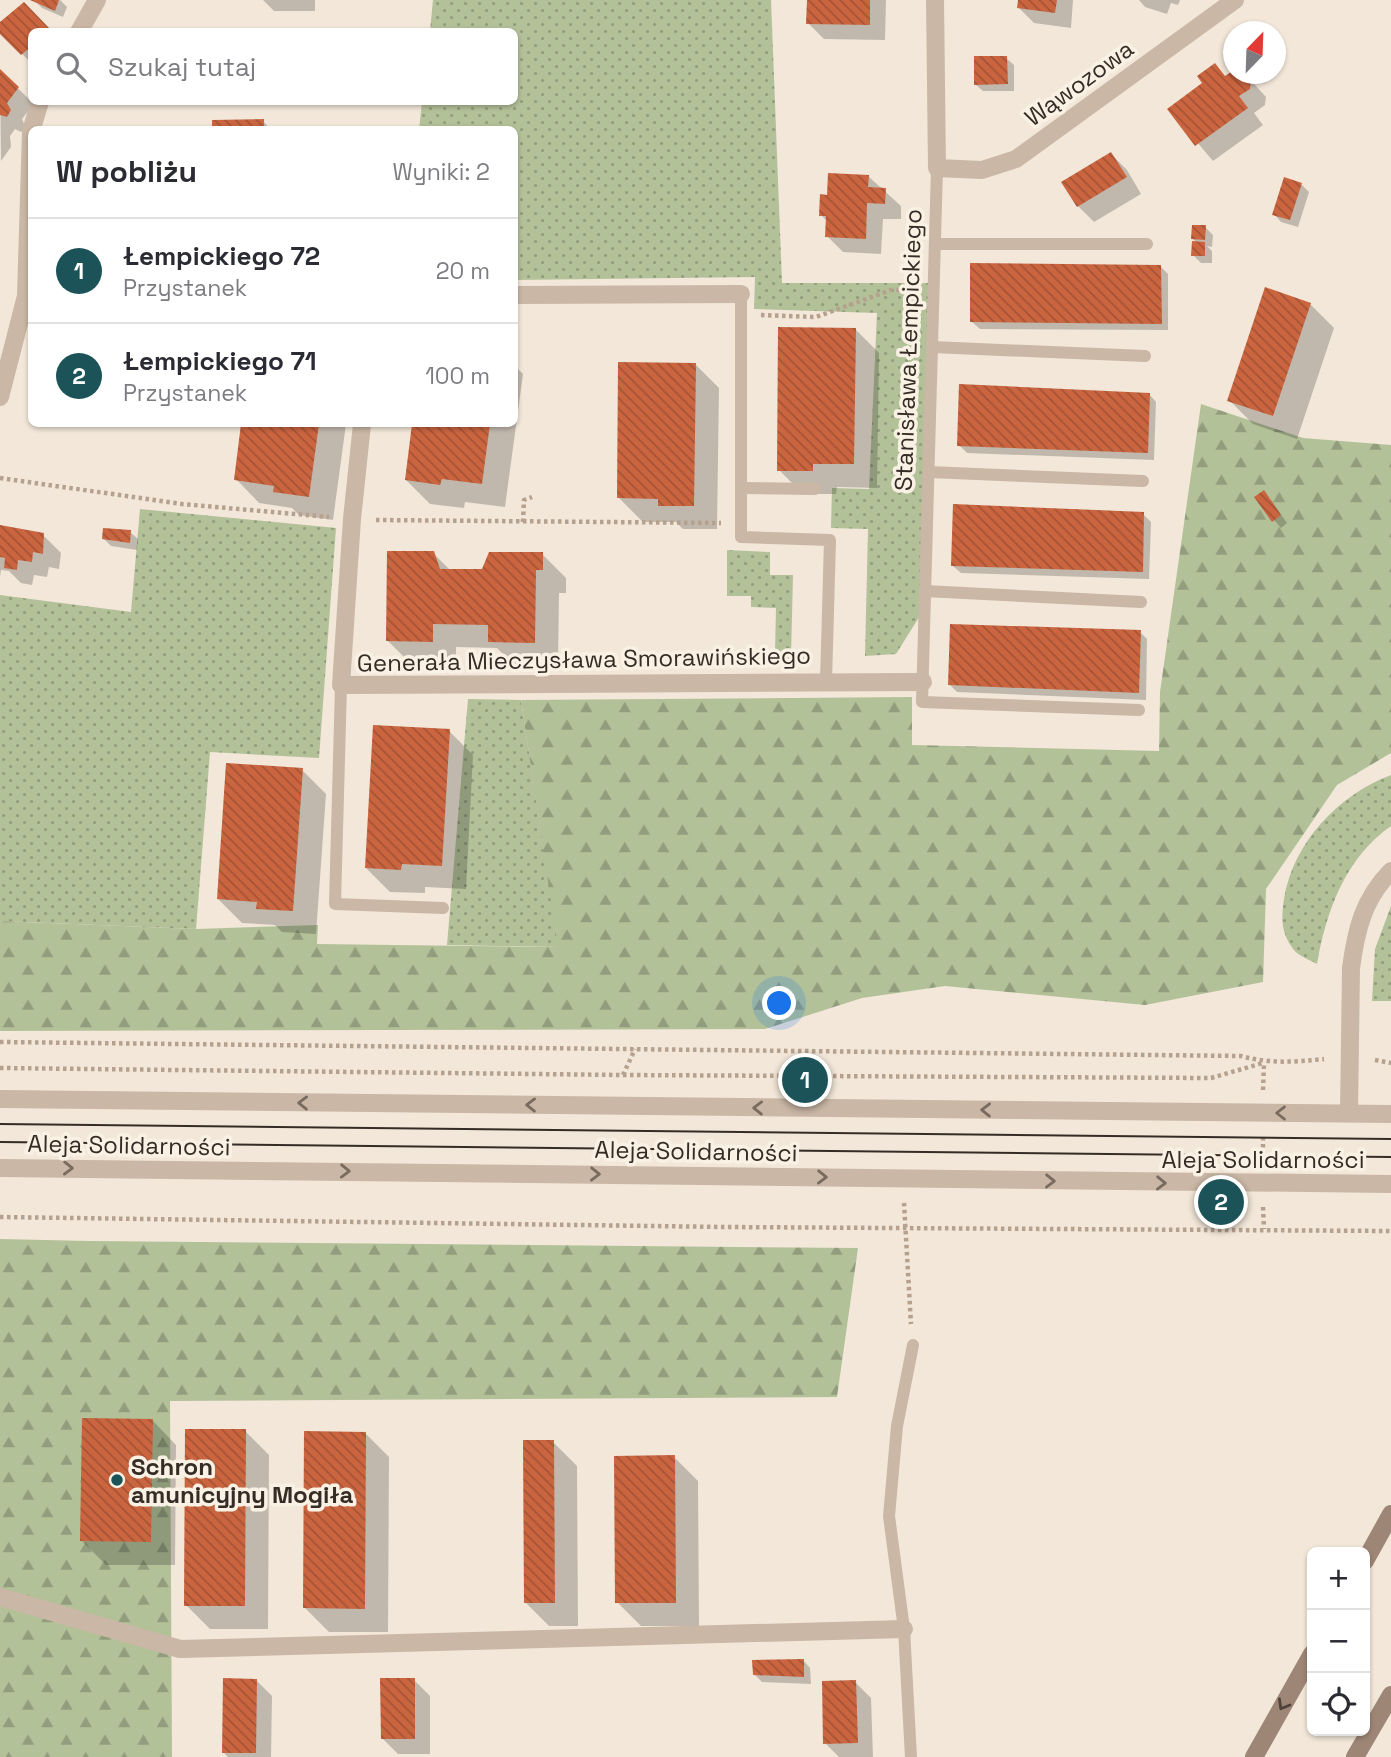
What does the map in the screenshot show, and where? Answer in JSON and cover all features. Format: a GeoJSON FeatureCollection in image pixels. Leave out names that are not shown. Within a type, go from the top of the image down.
{"type":"FeatureCollection","features":[{"type":"Feature","properties":{"kind":"main road"},"geometry":{"type":"LineString","coordinates":[[1370,1552],[1391,1514]]}},
{"type":"Feature","properties":{"kind":"main road"},"geometry":{"type":"LineString","coordinates":[[1254,1757],[1307,1663]]}},
{"type":"Feature","properties":{"kind":"main road"},"geometry":{"type":"LineString","coordinates":[[1355,1757],[1391,1695]]}},
{"type":"Feature","properties":{"kind":"street"},"geometry":{"type":"LineString","coordinates":[[81,28],[97,0]]}},
{"type":"Feature","properties":{"kind":"street","name":"Stanisława Łempickiego"},"geometry":{"type":"LineString","coordinates":[[935,0],[937,169]]}},
{"type":"Feature","properties":{"kind":"street","name":"Wąwozowa"},"geometry":{"type":"LineString","coordinates":[[937,169],[982,170],[1016,159],[1235,0]]}},
{"type":"Feature","properties":{"kind":"street"},"geometry":{"type":"LineString","coordinates":[[32,126],[39,105]]}},
{"type":"Feature","properties":{"kind":"street"},"geometry":{"type":"LineString","coordinates":[[518,295],[741,293]]}},
{"type":"Feature","properties":{"kind":"street"},"geometry":{"type":"LineString","coordinates":[[0,397],[28,299]]}},
{"type":"Feature","properties":{"kind":"street","name":"Generała Mieczysława Smorawińskiego"},"geometry":{"type":"LineString","coordinates":[[362,427],[352,519],[341,685],[923,682]]}},
{"type":"Feature","properties":{"kind":"street"},"geometry":{"type":"LineString","coordinates":[[1349,1113],[1350,981],[1354,945],[1364,907],[1391,871]]}},
{"type":"Feature","properties":{"kind":"street","name":"Aleja Solidarności"},"geometry":{"type":"LineString","coordinates":[[0,1100],[1391,1114]]}},
{"type":"Feature","properties":{"kind":"street","name":"Aleja Solidarności"},"geometry":{"type":"LineString","coordinates":[[0,1168],[1391,1184]]}},
{"type":"Feature","properties":{"kind":"street"},"geometry":{"type":"LineString","coordinates":[[0,1597],[180,1649],[904,1629]]}},
{"type":"Feature","properties":{"kind":"lane","name":"Stanisława Łempickiego"},"geometry":{"type":"LineString","coordinates":[[937,169],[922,702],[1139,710]]}},
{"type":"Feature","properties":{"kind":"lane"},"geometry":{"type":"LineString","coordinates":[[935,244],[1147,244]]}},
{"type":"Feature","properties":{"kind":"lane"},"geometry":{"type":"LineString","coordinates":[[741,293],[741,537],[830,540],[826,681]]}},
{"type":"Feature","properties":{"kind":"lane"},"geometry":{"type":"LineString","coordinates":[[932,347],[1145,356]]}},
{"type":"Feature","properties":{"kind":"lane"},"geometry":{"type":"LineString","coordinates":[[929,472],[1143,481]]}},
{"type":"Feature","properties":{"kind":"lane"},"geometry":{"type":"LineString","coordinates":[[741,488],[815,489]]}},
{"type":"Feature","properties":{"kind":"lane"},"geometry":{"type":"LineString","coordinates":[[925,590],[1141,602]]}},
{"type":"Feature","properties":{"kind":"lane"},"geometry":{"type":"LineString","coordinates":[[341,685],[335,905],[443,908]]}},
{"type":"Feature","properties":{"kind":"lane"},"geometry":{"type":"LineString","coordinates":[[911,1757],[904,1629],[889,1516],[897,1426],[913,1345]]}},
{"type":"Feature","properties":{"kind":"path"},"geometry":{"type":"LineString","coordinates":[[741,315],[816,317],[891,290],[934,290]]}},
{"type":"Feature","properties":{"kind":"path"},"geometry":{"type":"LineString","coordinates":[[523,522],[524,500],[532,496]]}},
{"type":"Feature","properties":{"kind":"path"},"geometry":{"type":"LineString","coordinates":[[0,1042],[1241,1056],[1264,1063],[1289,1064],[1330,1058]]}},
{"type":"Feature","properties":{"kind":"path"},"geometry":{"type":"LineString","coordinates":[[623,1075],[635,1049]]}},
{"type":"Feature","properties":{"kind":"path"},"geometry":{"type":"LineString","coordinates":[[1366,1059],[1391,1063]]}},
{"type":"Feature","properties":{"kind":"path"},"geometry":{"type":"LineString","coordinates":[[0,1068],[1211,1079],[1264,1063]]}},
{"type":"Feature","properties":{"kind":"path"},"geometry":{"type":"LineString","coordinates":[[1264,1063],[1264,1229]]}},
{"type":"Feature","properties":{"kind":"path"},"geometry":{"type":"LineString","coordinates":[[904,1178],[913,1345]]}},
{"type":"Feature","properties":{"kind":"path"},"geometry":{"type":"LineString","coordinates":[[0,1217],[1391,1231]]}},
{"type":"Feature","properties":{"kind":"green space"},"geometry":{"type":"Polygon","coordinates":[[[433,0],[771,0],[782,283],[931,283],[921,614],[896,654],[865,656],[868,529],[831,528],[832,488],[869,489],[877,313],[754,309],[755,277],[518,280],[518,126],[419,126],[422,105],[518,105],[518,28],[430,28],[433,0]]]}},
{"type":"Feature","properties":{"kind":"green space"},"geometry":{"type":"Polygon","coordinates":[[[1201,404],[1303,438],[1391,445],[1391,753],[1337,785],[1266,889],[1263,982],[1145,1005],[945,986],[862,998],[765,1029],[0,1031],[0,921],[196,929],[318,925],[317,944],[558,947],[521,700],[912,697],[912,745],[1159,751],[1160,692],[1201,404]]]}},
{"type":"Feature","properties":{"kind":"green space"},"geometry":{"type":"Polygon","coordinates":[[[140,509],[336,528],[319,758],[210,752],[196,929],[0,921],[0,595],[131,612],[140,509]]]}},
{"type":"Feature","properties":{"kind":"green space"},"geometry":{"type":"Polygon","coordinates":[[[727,550],[770,552],[770,575],[793,575],[791,656],[812,656],[813,661],[753,661],[751,658],[757,652],[775,652],[776,608],[751,607],[751,596],[727,596],[727,550]]]}},
{"type":"Feature","properties":{"kind":"green space"},"geometry":{"type":"Polygon","coordinates":[[[468,699],[521,700],[559,947],[447,945],[468,699]]]}},
{"type":"Feature","properties":{"kind":"green space"},"geometry":{"type":"Polygon","coordinates":[[[1391,775],[1391,826],[1361,854],[1340,888],[1326,925],[1317,964],[1296,952],[1284,932],[1283,906],[1289,878],[1308,840],[1321,823],[1353,795],[1391,775]]]}},
{"type":"Feature","properties":{"kind":"green space"},"geometry":{"type":"Polygon","coordinates":[[[1391,906],[1391,1001],[1372,1001],[1375,949],[1391,906]]]}},
{"type":"Feature","properties":{"kind":"green space"},"geometry":{"type":"Polygon","coordinates":[[[0,1239],[858,1248],[837,1397],[170,1401],[172,1757],[0,1757],[0,1239]]]}},
{"type":"Feature","properties":{"kind":"building"},"geometry":{"type":"Polygon","coordinates":[[[30,0],[59,0],[55,11],[30,0]]]}},
{"type":"Feature","properties":{"kind":"building"},"geometry":{"type":"Polygon","coordinates":[[[807,0],[870,0],[870,25],[806,24],[807,0]]]}},
{"type":"Feature","properties":{"kind":"building"},"geometry":{"type":"Polygon","coordinates":[[[1018,0],[1057,0],[1055,13],[1017,8],[1018,0]]]}},
{"type":"Feature","properties":{"kind":"building"},"geometry":{"type":"Polygon","coordinates":[[[24,2],[49,28],[28,28],[28,49],[21,55],[0,34],[0,22],[24,2]]]}},
{"type":"Feature","properties":{"kind":"building"},"geometry":{"type":"Polygon","coordinates":[[[974,56],[1007,56],[1008,84],[974,85],[974,56]]]}},
{"type":"Feature","properties":{"kind":"building"},"geometry":{"type":"Polygon","coordinates":[[[1215,63],[1223,73],[1223,84],[1250,84],[1250,89],[1239,96],[1248,108],[1195,146],[1167,109],[1202,83],[1197,76],[1215,63]]]}},
{"type":"Feature","properties":{"kind":"building"},"geometry":{"type":"Polygon","coordinates":[[[0,69],[19,87],[7,103],[11,110],[7,117],[0,115],[0,69]]]}},
{"type":"Feature","properties":{"kind":"building"},"geometry":{"type":"Polygon","coordinates":[[[264,119],[264,126],[212,126],[212,120],[264,119]]]}},
{"type":"Feature","properties":{"kind":"building"},"geometry":{"type":"Polygon","coordinates":[[[1111,152],[1127,177],[1077,207],[1061,182],[1111,152]]]}},
{"type":"Feature","properties":{"kind":"building"},"geometry":{"type":"Polygon","coordinates":[[[828,173],[869,175],[868,187],[886,188],[885,204],[867,203],[866,239],[825,237],[826,216],[819,216],[820,194],[827,195],[828,173]]]}},
{"type":"Feature","properties":{"kind":"building"},"geometry":{"type":"Polygon","coordinates":[[[1284,177],[1302,183],[1290,220],[1272,215],[1284,177]]]}},
{"type":"Feature","properties":{"kind":"building"},"geometry":{"type":"Polygon","coordinates":[[[1192,225],[1206,225],[1205,240],[1191,239],[1192,225]]]}},
{"type":"Feature","properties":{"kind":"building"},"geometry":{"type":"Polygon","coordinates":[[[1192,241],[1205,242],[1205,256],[1191,256],[1192,241]]]}},
{"type":"Feature","properties":{"kind":"building"},"geometry":{"type":"Polygon","coordinates":[[[970,263],[1161,265],[1162,324],[970,322],[970,263]]]}},
{"type":"Feature","properties":{"kind":"building"},"geometry":{"type":"Polygon","coordinates":[[[1265,287],[1311,303],[1273,416],[1227,401],[1265,287]]]}},
{"type":"Feature","properties":{"kind":"building"},"geometry":{"type":"Polygon","coordinates":[[[778,327],[856,328],[854,464],[813,464],[813,471],[777,471],[778,327]]]}},
{"type":"Feature","properties":{"kind":"building"},"geometry":{"type":"Polygon","coordinates":[[[618,362],[696,363],[694,506],[658,506],[658,499],[617,498],[618,362]]]}},
{"type":"Feature","properties":{"kind":"building"},"geometry":{"type":"Polygon","coordinates":[[[959,384],[1150,393],[1148,453],[957,446],[959,384]]]}},
{"type":"Feature","properties":{"kind":"building"},"geometry":{"type":"Polygon","coordinates":[[[241,427],[319,427],[309,497],[273,492],[274,486],[234,480],[241,427]]]}},
{"type":"Feature","properties":{"kind":"building"},"geometry":{"type":"Polygon","coordinates":[[[412,427],[490,427],[482,484],[442,479],[440,485],[405,480],[412,427]]]}},
{"type":"Feature","properties":{"kind":"building"},"geometry":{"type":"Polygon","coordinates":[[[1264,490],[1281,515],[1272,522],[1254,497],[1264,490]]]}},
{"type":"Feature","properties":{"kind":"building"},"geometry":{"type":"Polygon","coordinates":[[[953,504],[1144,512],[1143,572],[951,566],[953,504]]]}},
{"type":"Feature","properties":{"kind":"building"},"geometry":{"type":"Polygon","coordinates":[[[0,525],[44,533],[43,554],[33,552],[32,562],[18,560],[17,570],[4,568],[5,558],[0,557],[0,525]]]}},
{"type":"Feature","properties":{"kind":"building"},"geometry":{"type":"Polygon","coordinates":[[[103,528],[131,530],[130,543],[102,539],[103,528]]]}},
{"type":"Feature","properties":{"kind":"building"},"geometry":{"type":"Polygon","coordinates":[[[387,551],[434,551],[440,569],[482,569],[489,552],[543,552],[543,570],[536,570],[535,643],[488,642],[488,625],[433,624],[433,642],[386,641],[387,551]]]}},
{"type":"Feature","properties":{"kind":"building"},"geometry":{"type":"Polygon","coordinates":[[[950,624],[1141,630],[1139,693],[948,685],[950,624]]]}},
{"type":"Feature","properties":{"kind":"building"},"geometry":{"type":"Polygon","coordinates":[[[373,725],[450,729],[442,866],[402,864],[401,870],[365,868],[373,725]]]}},
{"type":"Feature","properties":{"kind":"building"},"geometry":{"type":"Polygon","coordinates":[[[226,763],[303,768],[293,911],[256,909],[257,902],[217,899],[226,763]]]}},
{"type":"Feature","properties":{"kind":"building","name":"Schron amunicyjny Mogiła"},"geometry":{"type":"Polygon","coordinates":[[[82,1418],[153,1419],[151,1542],[80,1541],[82,1418]]]}},
{"type":"Feature","properties":{"kind":"building"},"geometry":{"type":"Polygon","coordinates":[[[185,1429],[246,1429],[245,1606],[184,1606],[185,1429]]]}},
{"type":"Feature","properties":{"kind":"building"},"geometry":{"type":"Polygon","coordinates":[[[304,1431],[366,1432],[365,1609],[303,1608],[304,1431]]]}},
{"type":"Feature","properties":{"kind":"building"},"geometry":{"type":"Polygon","coordinates":[[[523,1440],[554,1440],[555,1603],[524,1603],[523,1440]]]}},
{"type":"Feature","properties":{"kind":"building"},"geometry":{"type":"Polygon","coordinates":[[[675,1455],[676,1603],[615,1603],[614,1456],[675,1455]]]}},
{"type":"Feature","properties":{"kind":"building"},"geometry":{"type":"Polygon","coordinates":[[[804,1659],[804,1677],[753,1675],[752,1660],[804,1659]]]}},
{"type":"Feature","properties":{"kind":"building"},"geometry":{"type":"Polygon","coordinates":[[[223,1678],[257,1679],[256,1753],[222,1753],[223,1678]]]}},
{"type":"Feature","properties":{"kind":"building"},"geometry":{"type":"Polygon","coordinates":[[[380,1678],[415,1678],[415,1739],[381,1739],[380,1678]]]}},
{"type":"Feature","properties":{"kind":"building"},"geometry":{"type":"Polygon","coordinates":[[[856,1680],[858,1743],[823,1744],[822,1681],[856,1680]]]}},
{"type":"Feature","properties":{"kind":"tram line"},"geometry":{"type":"LineString","coordinates":[[0,1124],[1391,1139]]}},
{"type":"Feature","properties":{"kind":"tram line"},"geometry":{"type":"LineString","coordinates":[[0,1142],[1391,1157]]}},
{"type":"Feature","properties":{"kind":"place","name":"Łempickiego 72"},"geometry":{"type":"Point","coordinates":[805,1080]}},
{"type":"Feature","properties":{"kind":"place","name":"Łempickiego 71"},"geometry":{"type":"Point","coordinates":[1221,1202]}},
{"type":"Feature","properties":{"kind":"place","name":"Schron amunicyjny Mogiła"},"geometry":{"type":"Point","coordinates":[117,1480]}}]}
